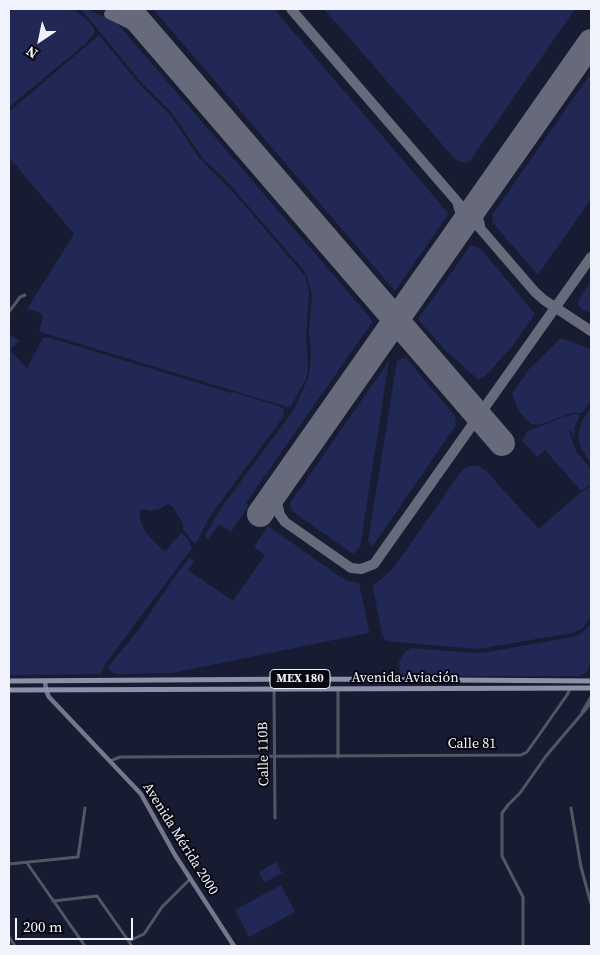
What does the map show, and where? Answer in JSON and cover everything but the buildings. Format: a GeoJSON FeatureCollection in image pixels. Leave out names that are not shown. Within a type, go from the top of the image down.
{"type":"FeatureCollection","features":[{"type":"Feature","properties":{"kind":"main road","name":"Avenida Aviación"},"geometry":{"type":"LineString","coordinates":[[9,681],[379,679],[590,681]]}},
{"type":"Feature","properties":{"kind":"main road","name":"Avenida Mérida 2000"},"geometry":{"type":"LineString","coordinates":[[45,681],[48,697],[142,794],[174,855],[234,946]]}},
{"type":"Feature","properties":{"kind":"main road","name":"Avenida Aviación"},"geometry":{"type":"LineString","coordinates":[[9,690],[570,688],[591,690]]}},
{"type":"Feature","properties":{"kind":"street"},"geometry":{"type":"LineString","coordinates":[[9,312],[20,297],[25,294]]}},
{"type":"Feature","properties":{"kind":"street"},"geometry":{"type":"LineString","coordinates":[[590,681],[591,690]]}},
{"type":"Feature","properties":{"kind":"street","name":"Calle 81"},"geometry":{"type":"LineString","coordinates":[[110,761],[120,757],[338,757],[525,754],[570,688]]}},
{"type":"Feature","properties":{"kind":"street","name":"Calle 110B"},"geometry":{"type":"LineString","coordinates":[[274,689],[276,818]]}},
{"type":"Feature","properties":{"kind":"street"},"geometry":{"type":"LineString","coordinates":[[338,690],[338,757]]}},
{"type":"Feature","properties":{"kind":"street"},"geometry":{"type":"LineString","coordinates":[[580,716],[591,697]]}},
{"type":"Feature","properties":{"kind":"street"},"geometry":{"type":"LineString","coordinates":[[523,946],[523,898],[502,856],[502,813],[520,793],[546,756],[591,703]]}},
{"type":"Feature","properties":{"kind":"street"},"geometry":{"type":"LineString","coordinates":[[9,864],[78,857],[85,808]]}},
{"type":"Feature","properties":{"kind":"street"},"geometry":{"type":"LineString","coordinates":[[571,808],[581,867],[591,904]]}},
{"type":"Feature","properties":{"kind":"street"},"geometry":{"type":"LineString","coordinates":[[26,862],[85,946]]}},
{"type":"Feature","properties":{"kind":"street"},"geometry":{"type":"LineString","coordinates":[[129,942],[144,934],[162,908],[190,879]]}},
{"type":"Feature","properties":{"kind":"street"},"geometry":{"type":"LineString","coordinates":[[53,901],[97,896],[132,946]]}},
{"type":"Feature","properties":{"kind":"street"},"geometry":{"type":"LineString","coordinates":[[9,937],[15,946]]}},
{"type":"Feature","properties":{"kind":"shaded area"},"geometry":{"type":"Polygon","coordinates":[[[14,9],[74,9],[88,21],[95,33],[85,44],[9,107],[9,12],[14,9]]]}},
{"type":"Feature","properties":{"kind":"shaded area"},"geometry":{"type":"Polygon","coordinates":[[[81,9],[87,9],[116,22],[373,321],[246,503],[249,506],[231,532],[219,524],[208,539],[205,536],[219,511],[293,411],[309,376],[311,353],[309,332],[312,297],[310,286],[306,274],[301,267],[225,179],[204,160],[172,113],[142,83],[81,9]]]}},
{"type":"Feature","properties":{"kind":"shaded area"},"geometry":{"type":"Polygon","coordinates":[[[153,9],[274,9],[448,213],[395,291],[153,9]]]}},
{"type":"Feature","properties":{"kind":"shaded area"},"geometry":{"type":"Polygon","coordinates":[[[324,9],[575,9],[469,162],[464,163],[455,159],[324,9]]]}},
{"type":"Feature","properties":{"kind":"shaded area"},"geometry":{"type":"Polygon","coordinates":[[[99,35],[140,85],[171,116],[199,158],[233,192],[305,276],[309,291],[306,335],[308,368],[306,379],[291,406],[287,407],[41,332],[39,331],[43,317],[41,313],[27,309],[74,234],[9,157],[9,112],[99,35]]]}},
{"type":"Feature","properties":{"kind":"shaded area"},"geometry":{"type":"Polygon","coordinates":[[[591,73],[591,199],[539,273],[536,273],[493,223],[492,215],[591,73]]]}},
{"type":"Feature","properties":{"kind":"shaded area"},"geometry":{"type":"Polygon","coordinates":[[[471,245],[481,249],[535,314],[511,348],[479,380],[447,352],[418,319],[471,245]]]}},
{"type":"Feature","properties":{"kind":"shaded area"},"geometry":{"type":"Polygon","coordinates":[[[591,281],[591,313],[581,309],[578,303],[591,281]]]}},
{"type":"Feature","properties":{"kind":"shaded area"},"geometry":{"type":"Polygon","coordinates":[[[12,335],[19,341],[10,350],[27,368],[43,338],[47,337],[279,406],[284,410],[281,420],[210,516],[196,543],[183,529],[183,524],[173,507],[168,504],[159,509],[150,511],[143,509],[140,511],[140,520],[146,533],[161,549],[166,551],[181,533],[187,538],[192,548],[105,664],[100,674],[9,675],[9,338],[12,335]]]}},
{"type":"Feature","properties":{"kind":"shaded area"},"geometry":{"type":"Polygon","coordinates":[[[560,339],[591,349],[591,400],[582,413],[572,413],[539,425],[531,424],[518,410],[512,394],[529,369],[560,339]]]}},
{"type":"Feature","properties":{"kind":"shaded area"},"geometry":{"type":"Polygon","coordinates":[[[405,357],[455,416],[456,425],[373,546],[368,542],[397,361],[405,357]]]}},
{"type":"Feature","properties":{"kind":"shaded area"},"geometry":{"type":"Polygon","coordinates":[[[389,361],[360,547],[353,554],[292,511],[290,503],[389,361]]]}},
{"type":"Feature","properties":{"kind":"shaded area"},"geometry":{"type":"Polygon","coordinates":[[[591,407],[591,464],[581,448],[578,435],[581,423],[591,407]]]}},
{"type":"Feature","properties":{"kind":"shaded area"},"geometry":{"type":"Polygon","coordinates":[[[576,414],[580,415],[575,426],[574,437],[571,430],[569,431],[576,451],[591,469],[591,484],[582,490],[545,450],[537,457],[522,440],[527,432],[531,430],[576,414]]]}},
{"type":"Feature","properties":{"kind":"shaded area"},"geometry":{"type":"Polygon","coordinates":[[[478,466],[485,470],[539,529],[581,492],[591,486],[591,617],[582,629],[572,633],[477,649],[386,641],[382,634],[374,585],[392,570],[463,469],[478,466]]]}},
{"type":"Feature","properties":{"kind":"shaded area"},"geometry":{"type":"Polygon","coordinates":[[[268,526],[339,576],[348,581],[359,583],[368,633],[172,673],[116,674],[110,671],[108,667],[137,632],[178,572],[190,558],[194,561],[188,570],[233,601],[265,555],[254,547],[268,526]]]}},
{"type":"Feature","properties":{"kind":"shaded area"},"geometry":{"type":"Polygon","coordinates":[[[591,623],[591,660],[587,672],[580,676],[406,676],[400,674],[399,662],[405,652],[411,648],[474,653],[488,652],[573,637],[581,634],[591,623]]]}},
{"type":"Feature","properties":{"kind":"shaded area"},"geometry":{"type":"Polygon","coordinates":[[[276,862],[282,873],[264,883],[259,872],[276,862]]]}},
{"type":"Feature","properties":{"kind":"shaded area"},"geometry":{"type":"Polygon","coordinates":[[[281,885],[295,912],[249,937],[235,910],[281,885]]]}},
{"type":"Feature","properties":{"kind":"taxiway"},"geometry":{"type":"LineString","coordinates":[[119,9],[109,14],[140,29],[155,40]]}},
{"type":"Feature","properties":{"kind":"taxiway"},"geometry":{"type":"LineString","coordinates":[[134,9],[138,20]]}},
{"type":"Feature","properties":{"kind":"taxiway"},"geometry":{"type":"LineString","coordinates":[[291,9],[535,292],[591,331]]}},
{"type":"Feature","properties":{"kind":"taxiway"},"geometry":{"type":"LineString","coordinates":[[480,200],[477,214],[480,225]]}},
{"type":"Feature","properties":{"kind":"taxiway"},"geometry":{"type":"LineString","coordinates":[[458,205],[462,218],[459,230]]}},
{"type":"Feature","properties":{"kind":"taxiway"},"geometry":{"type":"LineString","coordinates":[[282,483],[277,503],[280,515],[285,522],[351,568],[361,569],[374,564],[591,257]]}},
{"type":"Feature","properties":{"kind":"taxiway"},"geometry":{"type":"LineString","coordinates":[[467,402],[472,416],[472,427]]}},
{"type":"Feature","properties":{"kind":"runway"},"geometry":{"type":"LineString","coordinates":[[128,9],[502,443]]}},
{"type":"Feature","properties":{"kind":"runway"},"geometry":{"type":"LineString","coordinates":[[260,514],[591,42]]}}]}
